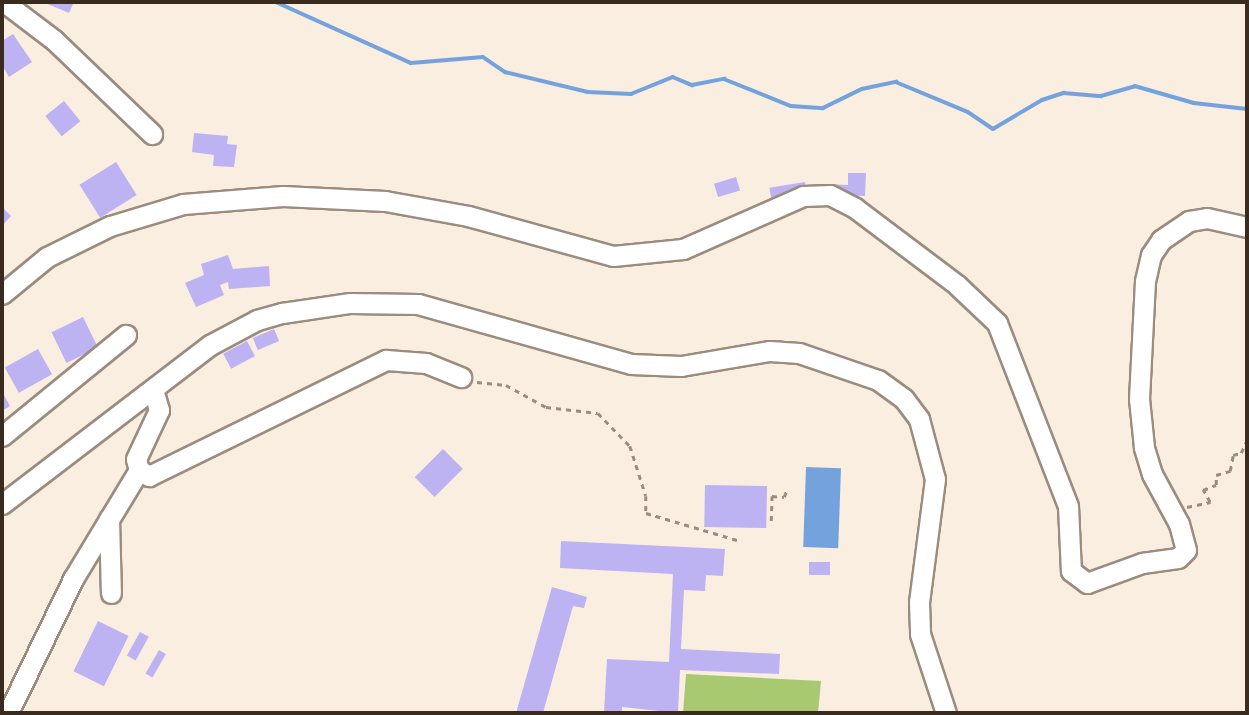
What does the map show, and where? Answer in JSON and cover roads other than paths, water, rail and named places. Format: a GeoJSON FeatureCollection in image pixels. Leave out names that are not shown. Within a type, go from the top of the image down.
{"type":"FeatureCollection","features":[{"type":"Feature","properties":{"kind":"street"},"geometry":{"type":"LineString","coordinates":[[4,2],[54,40],[152,135]]}},
{"type":"Feature","properties":{"kind":"street"},"geometry":{"type":"LineString","coordinates":[[2,294],[47,257],[110,226],[183,204],[283,196],[385,201],[468,216],[613,256],[683,249],[803,196],[830,195],[855,208],[957,285],[997,323],[1068,506],[1071,571],[1077,580],[1087,583],[1142,563],[1183,555],[1184,538],[1152,474],[1139,399],[1151,255],[1161,240],[1189,221],[1207,218],[1247,227]]}},
{"type":"Feature","properties":{"kind":"street"},"geometry":{"type":"LineString","coordinates":[[2,504],[210,345],[257,320],[382,302],[418,304],[631,364],[681,366],[789,352],[833,362],[878,380],[904,399],[927,440],[935,480],[919,602],[920,634],[946,713]]}},
{"type":"Feature","properties":{"kind":"street"},"geometry":{"type":"LineString","coordinates":[[2,436],[126,335]]}},
{"type":"Feature","properties":{"kind":"street"},"geometry":{"type":"LineString","coordinates":[[139,471],[156,475],[274,411],[386,360],[426,363],[461,377]]}},
{"type":"Feature","properties":{"kind":"street"},"geometry":{"type":"LineString","coordinates":[[8,713],[73,579],[139,471],[139,450],[159,410],[153,389]]}},
{"type":"Feature","properties":{"kind":"street"},"geometry":{"type":"LineString","coordinates":[[109,518],[111,593]]}},
{"type":"Feature","properties":{"kind":"water"},"geometry":{"type":"Polygon","coordinates":[[[806,467],[841,468],[838,548],[803,547],[806,467]]]}},
{"type":"Feature","properties":{"kind":"waterway"},"geometry":{"type":"LineString","coordinates":[[276,2],[411,63],[483,57],[505,72],[588,92],[631,94],[673,77],[692,85],[724,79],[791,106],[823,108],[862,89],[896,82],[968,112],[993,129],[1042,100],[1064,93],[1101,96],[1135,86],[1194,103],[1247,109]]}}]}
